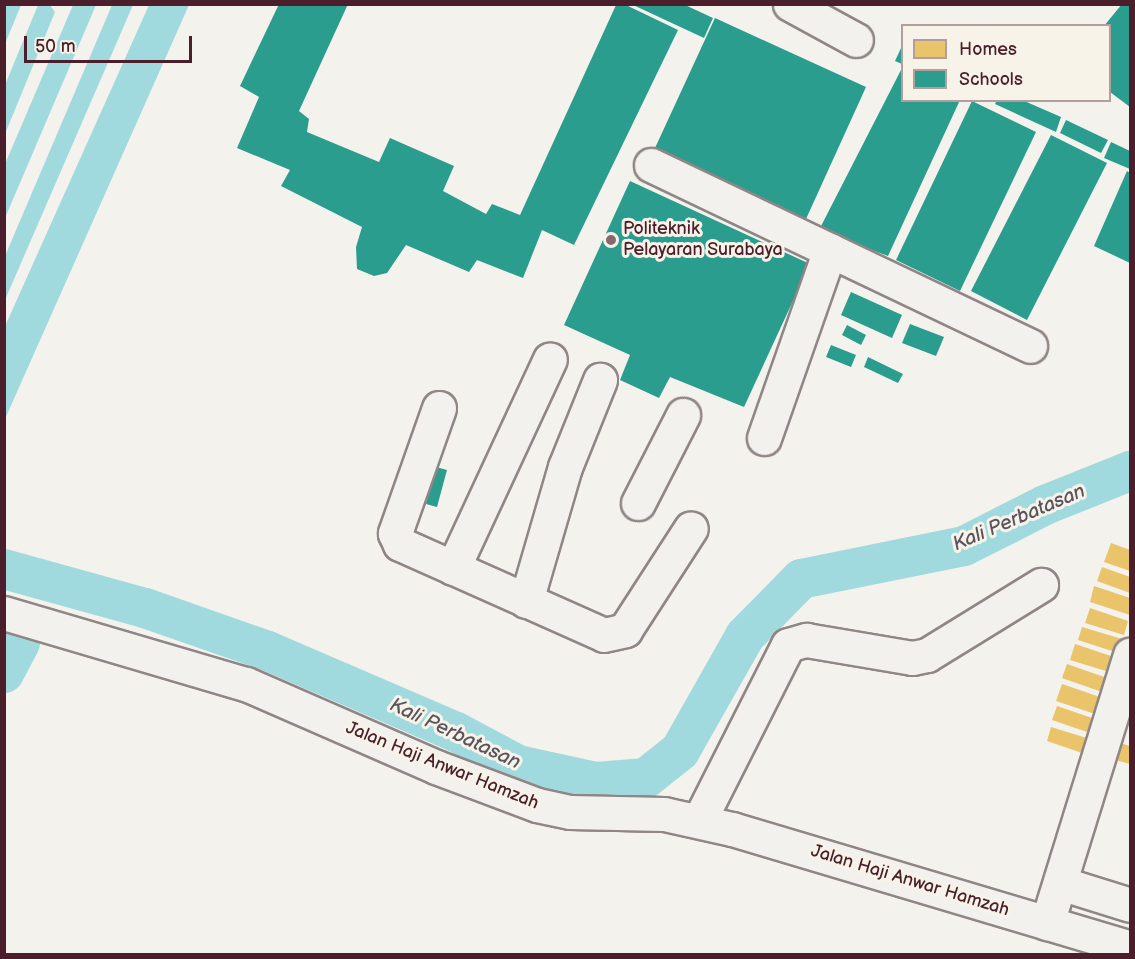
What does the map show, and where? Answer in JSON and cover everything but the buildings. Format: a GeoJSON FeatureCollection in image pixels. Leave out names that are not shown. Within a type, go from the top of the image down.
{"type":"FeatureCollection","features":[{"type":"Feature","properties":{"kind":"street"},"geometry":{"type":"LineString","coordinates":[[790,4],[856,40]]}},
{"type":"Feature","properties":{"kind":"street"},"geometry":{"type":"LineString","coordinates":[[651,165],[1030,346]]}},
{"type":"Feature","properties":{"kind":"street"},"geometry":{"type":"LineString","coordinates":[[764,438],[830,250]]}},
{"type":"Feature","properties":{"kind":"street"},"geometry":{"type":"LineString","coordinates":[[453,568],[550,360]]}},
{"type":"Feature","properties":{"kind":"street"},"geometry":{"type":"LineString","coordinates":[[526,601],[565,467],[600,380]]}},
{"type":"Feature","properties":{"kind":"street"},"geometry":{"type":"LineString","coordinates":[[440,408],[394,533],[400,544],[604,636],[617,635],[625,630],[691,528]]}},
{"type":"Feature","properties":{"kind":"street"},"geometry":{"type":"LineString","coordinates":[[638,503],[683,415]]}},
{"type":"Feature","properties":{"kind":"street"},"geometry":{"type":"LineString","coordinates":[[708,802],[788,645],[806,640],[912,658],[927,656],[1041,585]]}},
{"type":"Feature","properties":{"kind":"street","name":"Jalan Haji Anwar Hamzah"},"geometry":{"type":"LineString","coordinates":[[4,613],[246,684],[436,767],[537,805],[570,813],[664,814],[708,802],[868,867],[1131,948]]}},
{"type":"Feature","properties":{"kind":"street"},"geometry":{"type":"LineString","coordinates":[[1047,923],[1130,656]]}},
{"type":"Feature","properties":{"kind":"street"},"geometry":{"type":"LineString","coordinates":[[1060,883],[1131,905]]}},
{"type":"Feature","properties":{"kind":"water"},"geometry":{"type":"Polygon","coordinates":[[[4,5],[21,5],[5,44],[4,5]]]}},
{"type":"Feature","properties":{"kind":"water"},"geometry":{"type":"Polygon","coordinates":[[[38,5],[50,5],[55,12],[5,134],[5,85],[38,5]]]}},
{"type":"Feature","properties":{"kind":"water"},"geometry":{"type":"Polygon","coordinates":[[[73,5],[96,5],[5,218],[5,164],[73,5]]]}},
{"type":"Feature","properties":{"kind":"water"},"geometry":{"type":"Polygon","coordinates":[[[112,5],[133,5],[5,300],[5,256],[112,5]]]}},
{"type":"Feature","properties":{"kind":"water"},"geometry":{"type":"Polygon","coordinates":[[[149,5],[189,5],[5,419],[6,324],[149,5]]]}},
{"type":"Feature","properties":{"kind":"waterway","name":"Kali Perbatasan"},"geometry":{"type":"LineString","coordinates":[[4,569],[145,608],[268,651],[456,732],[518,765],[596,782],[646,778],[680,751],[745,636],[801,579],[964,546],[1045,505],[1130,471]]}},
{"type":"Feature","properties":{"kind":"waterway"},"geometry":{"type":"LineString","coordinates":[[4,673],[20,643]]}},
{"type":"Feature","properties":{"kind":"place","name":"Politeknik Pelayaran Surabaya"},"geometry":{"type":"Point","coordinates":[611,240]}}]}
